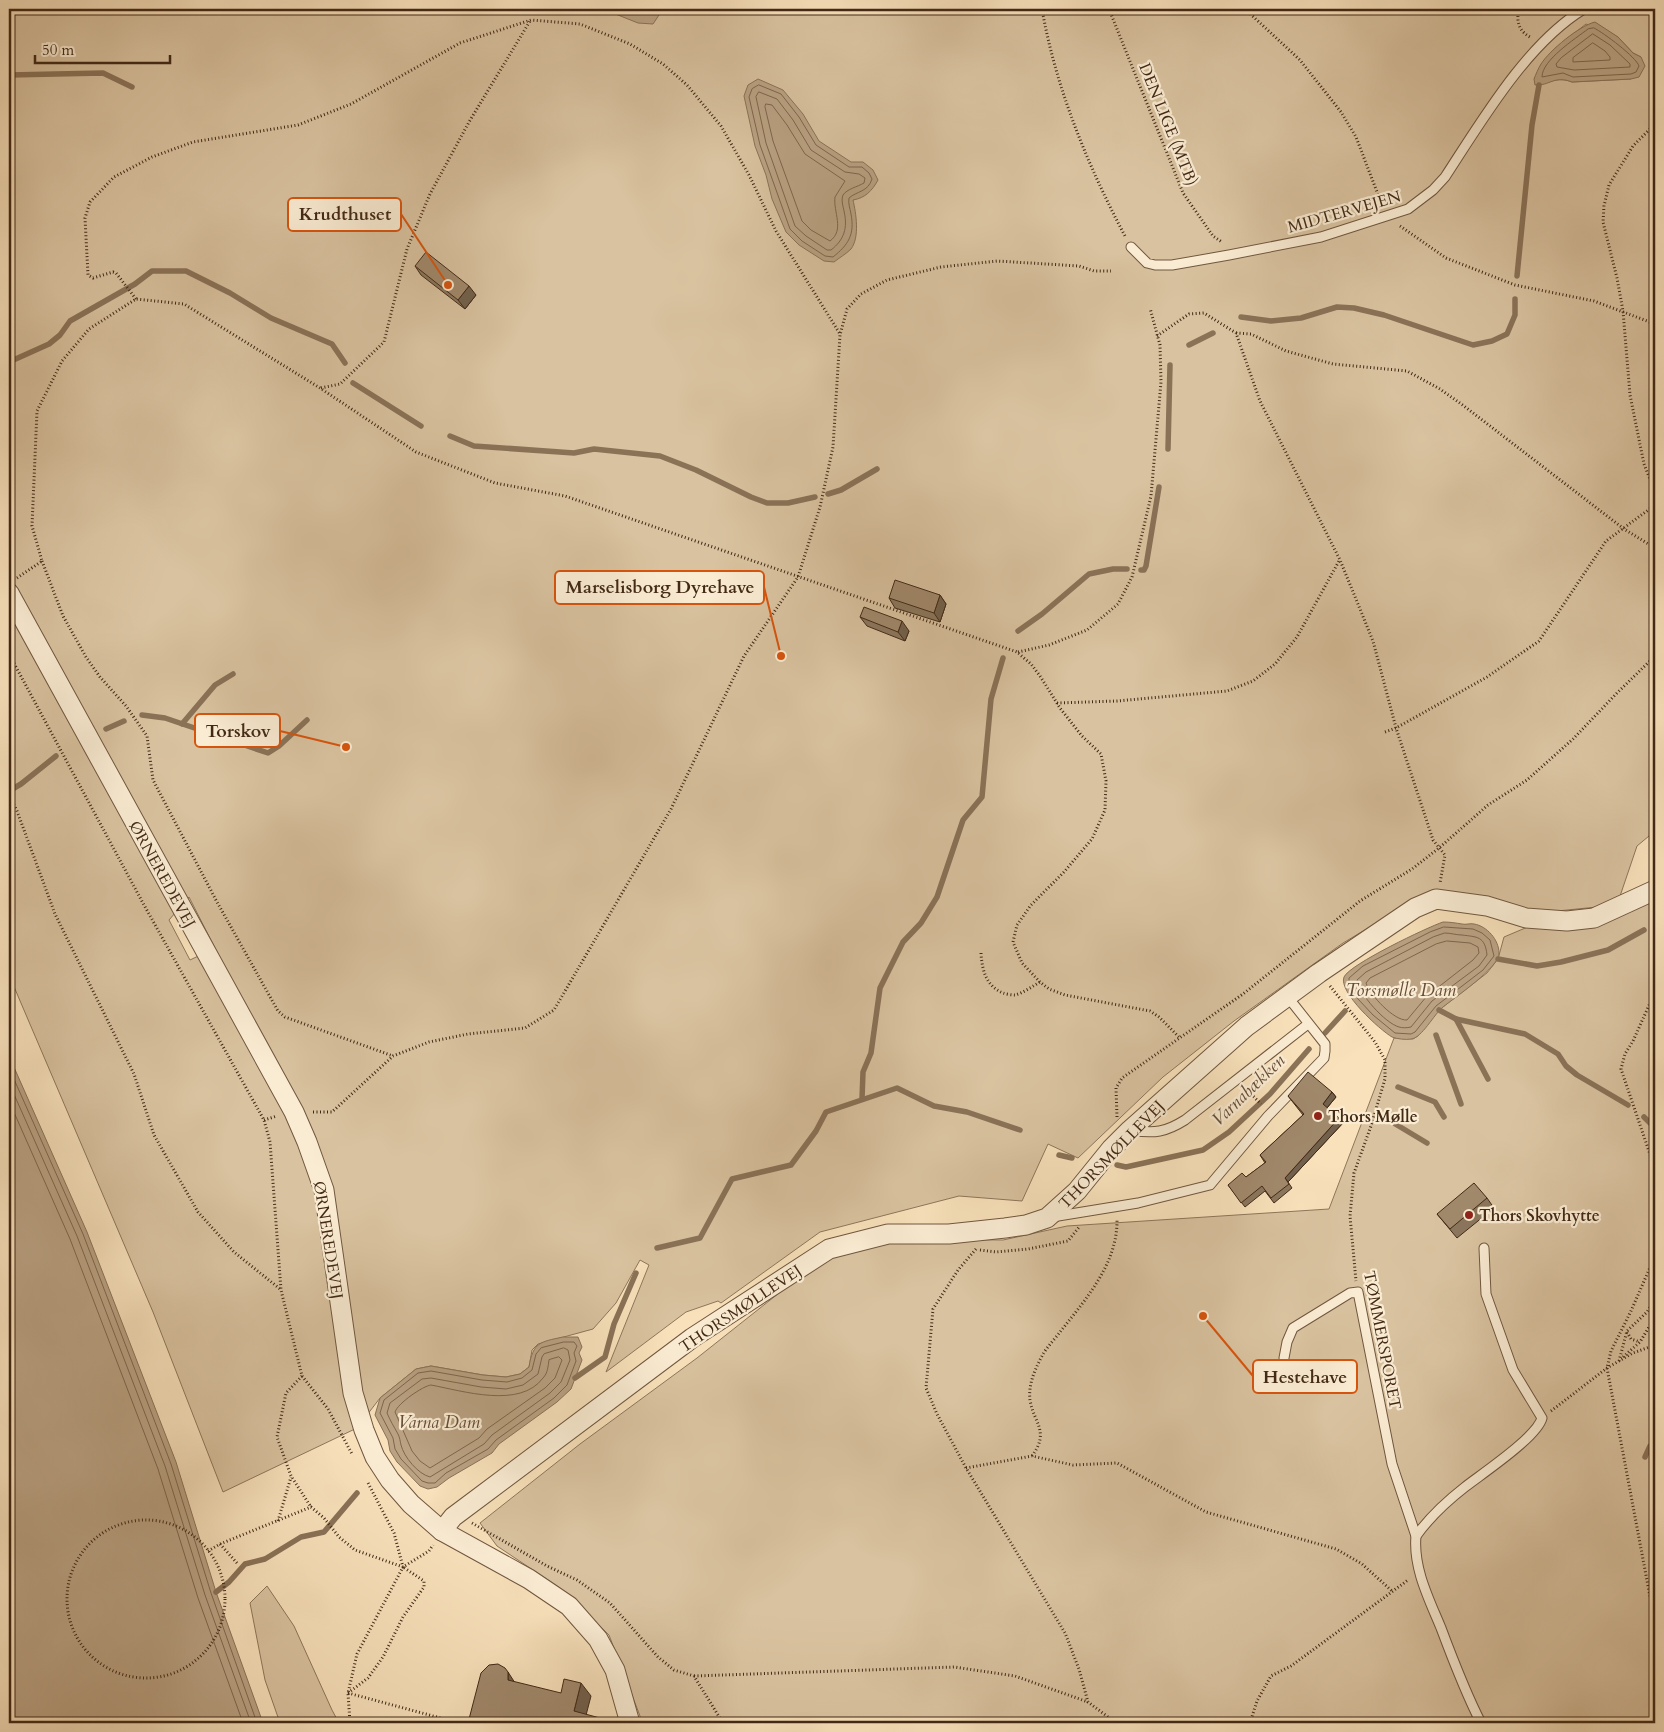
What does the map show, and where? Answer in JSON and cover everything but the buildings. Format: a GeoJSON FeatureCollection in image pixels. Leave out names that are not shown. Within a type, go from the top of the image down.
{"type":"FeatureCollection","features":[{"type":"Feature","properties":{"kind":"street","name":"ØRNEREDEVEJ"},"geometry":{"type":"LineString","coordinates":[[12,586],[294,1112],[307,1142],[324,1190],[351,1383],[364,1430],[375,1457],[390,1480],[411,1504],[442,1531],[529,1579],[569,1606],[598,1639],[615,1670],[630,1723]]}},
{"type":"Feature","properties":{"kind":"street","name":"THORSMØLLEVEJ"},"geometry":{"type":"LineString","coordinates":[[442,1531],[453,1517],[692,1338],[829,1249],[888,1234],[949,1234],[1026,1225],[1047,1218],[1077,1191],[1130,1130],[1246,1026],[1318,973],[1415,908],[1436,900],[1487,906],[1526,918],[1567,921],[1594,918],[1655,890]]}},
{"type":"Feature","properties":{"kind":"lane","name":"MIDTERVEJEN"},"geometry":{"type":"LineString","coordinates":[[1130,247],[1148,262],[1155,265],[1172,265],[1321,237],[1408,209],[1423,199],[1439,184],[1505,87],[1544,41],[1562,24],[1584,9]]}},
{"type":"Feature","properties":{"kind":"lane"},"geometry":{"type":"LineString","coordinates":[[1047,1218],[1138,1203],[1210,1185],[1270,1113],[1324,1058],[1324,1044],[1287,996]]}},
{"type":"Feature","properties":{"kind":"lane"},"geometry":{"type":"LineString","coordinates":[[1130,1130],[1151,1133],[1172,1128],[1185,1120],[1308,1024]]}},
{"type":"Feature","properties":{"kind":"lane"},"geometry":{"type":"LineString","coordinates":[[1416,1536],[1425,1524],[1464,1488],[1500,1461],[1537,1428],[1542,1418],[1513,1370],[1486,1294],[1484,1248]]}},
{"type":"Feature","properties":{"kind":"lane"},"geometry":{"type":"LineString","coordinates":[[1284,1358],[1287,1342],[1293,1328],[1350,1293],[1358,1292]]}},
{"type":"Feature","properties":{"kind":"lane","name":"TØMMERSPORET"},"geometry":{"type":"LineString","coordinates":[[1358,1292],[1392,1464],[1416,1536],[1415,1548],[1419,1573],[1467,1696],[1480,1723]]}},
{"type":"Feature","properties":{"kind":"path"},"geometry":{"type":"LineString","coordinates":[[1042,9],[1056,74],[1073,120],[1104,193],[1130,247]]}},
{"type":"Feature","properties":{"kind":"path","name":"DEN LIGE (MTB)"},"geometry":{"type":"LineString","coordinates":[[1110,9],[1183,193],[1213,236],[1224,244],[1246,252]]}},
{"type":"Feature","properties":{"kind":"path"},"geometry":{"type":"LineString","coordinates":[[1245,9],[1300,60],[1341,112],[1356,137],[1386,216],[1446,258],[1515,285],[1594,301],[1655,324]]}},
{"type":"Feature","properties":{"kind":"path"},"geometry":{"type":"LineString","coordinates":[[1519,9],[1517,18],[1520,29],[1531,38],[1544,41]]}},
{"type":"Feature","properties":{"kind":"path"},"geometry":{"type":"LineString","coordinates":[[320,388],[340,384],[384,342],[406,249],[430,194],[468,122],[530,20]]}},
{"type":"Feature","properties":{"kind":"path"},"geometry":{"type":"LineString","coordinates":[[135,298],[116,273],[113,272],[93,278],[90,278],[88,275],[86,209],[90,202],[114,177],[152,157],[193,142],[298,125],[351,104],[460,43],[530,20],[580,24],[630,44],[663,64],[687,85],[721,126],[749,174],[776,231],[840,335]]}},
{"type":"Feature","properties":{"kind":"path"},"geometry":{"type":"LineString","coordinates":[[1655,124],[1632,146],[1609,185],[1604,206],[1603,222],[1618,278],[1623,311],[1630,395],[1644,464],[1655,492]]}},
{"type":"Feature","properties":{"kind":"path"},"geometry":{"type":"LineString","coordinates":[[332,1112],[393,1056],[429,1042],[468,1034],[525,1028],[554,1010],[671,809],[744,656],[798,577],[820,507],[833,447],[840,335],[847,309],[861,294],[887,280],[941,267],[997,261],[1079,266],[1094,271],[1111,272]]}},
{"type":"Feature","properties":{"kind":"path"},"geometry":{"type":"LineString","coordinates":[[393,1056],[285,1017],[278,1011],[217,902],[153,780],[147,736],[126,706],[86,657],[63,616],[42,561],[32,526],[37,410],[62,361],[89,329],[135,298],[184,304],[320,388],[416,452],[495,484],[565,496],[1017,652],[1031,664],[1082,736],[1101,754],[1106,781],[1105,810],[1092,839],[1032,905],[1017,925],[1013,942],[1022,963],[1040,982],[1049,988],[1065,995],[1150,1011],[1159,1017],[1179,1037]]}},
{"type":"Feature","properties":{"kind":"path"},"geometry":{"type":"LineString","coordinates":[[1017,652],[1049,644],[1086,630],[1118,604],[1132,577],[1151,496],[1161,382],[1160,345],[1150,308]]}},
{"type":"Feature","properties":{"kind":"path"},"geometry":{"type":"LineString","coordinates":[[1157,336],[1176,321],[1189,314],[1204,313],[1236,333],[1252,334],[1286,351],[1333,364],[1407,371],[1440,389],[1464,406],[1624,529],[1655,548]]}},
{"type":"Feature","properties":{"kind":"path"},"geometry":{"type":"LineString","coordinates":[[1236,333],[1260,401],[1340,560],[1373,641],[1396,728],[1433,840],[1445,855],[1436,900]]}},
{"type":"Feature","properties":{"kind":"path"},"geometry":{"type":"LineString","coordinates":[[1653,487],[1655,482]]}},
{"type":"Feature","properties":{"kind":"path"},"geometry":{"type":"LineString","coordinates":[[1385,732],[1396,728],[1487,677],[1539,641],[1606,541],[1655,505]]}},
{"type":"Feature","properties":{"kind":"path"},"geometry":{"type":"LineString","coordinates":[[1057,703],[1117,701],[1227,691],[1253,681],[1276,664],[1297,637],[1340,560]]}},
{"type":"Feature","properties":{"kind":"path"},"geometry":{"type":"LineString","coordinates":[[12,586],[42,561]]}},
{"type":"Feature","properties":{"kind":"path"},"geometry":{"type":"LineString","coordinates":[[9,654],[144,905],[264,1120],[270,1142],[281,1290],[302,1376],[328,1408],[356,1460]]}},
{"type":"Feature","properties":{"kind":"path"},"geometry":{"type":"LineString","coordinates":[[1111,1150],[1118,1133],[1116,1088],[1122,1078],[1243,994],[1360,901],[1412,869],[1488,806],[1527,780],[1573,738],[1655,656]]}},
{"type":"Feature","properties":{"kind":"path"},"geometry":{"type":"LineString","coordinates":[[9,795],[55,914],[134,1074],[154,1135],[198,1212],[234,1252],[281,1290]]}},
{"type":"Feature","properties":{"kind":"path"},"geometry":{"type":"LineString","coordinates":[[981,953],[982,968],[990,985],[996,990],[1015,995],[1040,982]]}},
{"type":"Feature","properties":{"kind":"path","name":"TØMMERSPORET"},"geometry":{"type":"LineString","coordinates":[[1318,973],[1375,1042],[1385,1060],[1385,1079],[1354,1173],[1350,1216],[1358,1292]]}},
{"type":"Feature","properties":{"kind":"path"},"geometry":{"type":"LineString","coordinates":[[1655,992],[1633,1041],[1625,1054],[1621,1069],[1655,1169]]}},
{"type":"Feature","properties":{"kind":"path"},"geometry":{"type":"LineString","coordinates":[[1032,1456],[1038,1448],[1041,1438],[1040,1427],[1030,1400],[1030,1386],[1042,1355],[1094,1288],[1105,1268],[1118,1230],[1117,1207]]}},
{"type":"Feature","properties":{"kind":"path"},"geometry":{"type":"LineString","coordinates":[[966,1249],[996,1252],[1028,1249],[1068,1241],[1081,1225],[1088,1212]]}},
{"type":"Feature","properties":{"kind":"path"},"geometry":{"type":"LineString","coordinates":[[1005,1228],[976,1250],[958,1270],[933,1309],[926,1388],[937,1414],[966,1468],[1065,1633],[1079,1669],[1088,1702]]}},
{"type":"Feature","properties":{"kind":"path"},"geometry":{"type":"LineString","coordinates":[[1655,1256],[1631,1312],[1611,1352],[1607,1368],[1655,1623]]}},
{"type":"Feature","properties":{"kind":"path"},"geometry":{"type":"LineString","coordinates":[[1619,1361],[1627,1331],[1647,1312],[1655,1299]]}},
{"type":"Feature","properties":{"kind":"path"},"geometry":{"type":"LineString","coordinates":[[1619,1361],[1640,1342],[1655,1317]]}},
{"type":"Feature","properties":{"kind":"path"},"geometry":{"type":"LineString","coordinates":[[1627,1331],[1632,1338],[1640,1342]]}},
{"type":"Feature","properties":{"kind":"path"},"geometry":{"type":"LineString","coordinates":[[1542,1418],[1607,1368],[1655,1345]]}},
{"type":"Feature","properties":{"kind":"path"},"geometry":{"type":"LineString","coordinates":[[302,1376],[286,1393],[277,1437],[291,1476],[311,1507],[324,1518],[339,1537],[355,1550],[403,1567],[424,1581],[424,1587],[403,1617],[383,1657],[368,1678],[348,1693]]}},
{"type":"Feature","properties":{"kind":"path"},"geometry":{"type":"LineString","coordinates":[[966,1468],[1032,1456],[1073,1465],[1117,1463],[1206,1512],[1336,1549],[1362,1564],[1392,1591]]}},
{"type":"Feature","properties":{"kind":"path"},"geometry":{"type":"LineString","coordinates":[[278,1522],[291,1476]]}},
{"type":"Feature","properties":{"kind":"path"},"geometry":{"type":"LineString","coordinates":[[364,1476],[394,1533],[403,1567]]}},
{"type":"Feature","properties":{"kind":"path"},"geometry":{"type":"LineString","coordinates":[[208,1551],[220,1544],[311,1507]]}},
{"type":"Feature","properties":{"kind":"path"},"geometry":{"type":"LineString","coordinates":[[350,1723],[348,1693],[357,1654],[403,1567],[429,1551],[442,1531],[472,1523],[480,1518]]}},
{"type":"Feature","properties":{"kind":"path"},"geometry":{"type":"LineString","coordinates":[[155,1520],[183,1529],[200,1540],[208,1551],[220,1572],[224,1586],[224,1614],[212,1642],[203,1654],[192,1663],[180,1670],[151,1678],[122,1674],[97,1660],[77,1638],[71,1625],[68,1611],[68,1582],[80,1555],[100,1534],[126,1522],[155,1520]]}},
{"type":"Feature","properties":{"kind":"path"},"geometry":{"type":"LineString","coordinates":[[472,1523],[548,1566],[577,1580],[610,1602],[658,1657],[674,1670],[694,1676],[954,1667],[1015,1676],[1088,1702],[1116,1723]]}},
{"type":"Feature","properties":{"kind":"path"},"geometry":{"type":"LineString","coordinates":[[220,1544],[237,1563]]}},
{"type":"Feature","properties":{"kind":"path"},"geometry":{"type":"LineString","coordinates":[[1250,1723],[1257,1701],[1271,1676],[1291,1666],[1340,1632],[1392,1591],[1419,1573]]}},
{"type":"Feature","properties":{"kind":"path"},"geometry":{"type":"LineString","coordinates":[[694,1676],[723,1723]]}},
{"type":"Feature","properties":{"kind":"path"},"geometry":{"type":"LineString","coordinates":[[348,1693],[459,1723]]}},
{"type":"Feature","properties":{"kind":"shaded area"},"geometry":{"type":"Polygon","coordinates":[[[9,9],[1655,9],[1655,831],[1637,846],[1617,905],[1537,913],[1430,891],[1343,943],[1234,1021],[1163,1077],[1078,1158],[1048,1144],[1022,1201],[959,1196],[820,1232],[721,1303],[718,1301],[686,1312],[606,1372],[649,1265],[640,1260],[616,1303],[593,1329],[538,1344],[532,1350],[529,1367],[520,1374],[506,1377],[483,1375],[431,1366],[416,1369],[380,1398],[357,1428],[223,1492],[153,1312],[9,975],[9,9]],[[1586,24],[1553,50],[1539,85],[1559,80],[1572,82],[1631,79],[1641,57],[1633,53],[1618,37],[1586,24]],[[189,897],[169,920],[190,960],[215,948],[189,897]]]}},
{"type":"Feature","properties":{"kind":"shaded area"},"geometry":{"type":"Polygon","coordinates":[[[1655,899],[1655,1723],[640,1723],[640,1716],[609,1635],[560,1588],[497,1546],[480,1523],[580,1444],[697,1358],[803,1274],[850,1248],[897,1239],[1003,1240],[1067,1226],[1329,1209],[1394,1038],[1413,1039],[1418,1036],[1439,1010],[1487,973],[1498,959],[1504,937],[1530,926],[1565,930],[1589,927],[1655,899]]]}},
{"type":"Feature","properties":{"kind":"shaded area"},"geometry":{"type":"Polygon","coordinates":[[[267,1586],[294,1626],[339,1723],[280,1723],[265,1680],[250,1603],[267,1586]]]}},
{"type":"Feature","properties":{"kind":"water"},"geometry":{"type":"Polygon","coordinates":[[[603,9],[661,9],[661,12],[653,24],[638,23],[603,9]]]}},
{"type":"Feature","properties":{"kind":"water"},"geometry":{"type":"Polygon","coordinates":[[[1595,22],[1618,37],[1633,53],[1641,57],[1645,66],[1639,77],[1572,82],[1556,80],[1535,85],[1534,79],[1545,58],[1573,33],[1595,22]]]}},
{"type":"Feature","properties":{"kind":"water"},"geometry":{"type":"Polygon","coordinates":[[[758,79],[783,90],[803,114],[819,141],[851,162],[863,162],[873,170],[878,180],[868,193],[861,198],[853,200],[856,238],[851,249],[834,262],[824,261],[799,245],[786,232],[772,199],[766,175],[755,146],[744,96],[748,85],[758,79]]]}},
{"type":"Feature","properties":{"kind":"water","name":"Torsmølle Dam"},"geometry":{"type":"Polygon","coordinates":[[[1443,922],[1479,925],[1488,931],[1497,943],[1499,953],[1497,959],[1485,974],[1439,1010],[1424,1030],[1415,1038],[1399,1039],[1392,1037],[1370,1019],[1353,1001],[1344,984],[1344,977],[1349,971],[1374,955],[1443,922]]]}},
{"type":"Feature","properties":{"kind":"water"},"geometry":{"type":"Polygon","coordinates":[[[9,1056],[87,1232],[176,1462],[216,1592],[263,1723],[9,1723],[9,1056]]]}},
{"type":"Feature","properties":{"kind":"water","name":"Varna Dam"},"geometry":{"type":"Polygon","coordinates":[[[563,1337],[578,1337],[582,1347],[579,1353],[582,1360],[571,1389],[557,1402],[499,1444],[492,1453],[437,1487],[428,1489],[420,1486],[397,1462],[390,1451],[388,1440],[375,1415],[380,1398],[416,1369],[431,1366],[483,1375],[506,1377],[520,1374],[529,1367],[533,1352],[539,1344],[563,1337]]]}},
{"type":"Feature","properties":{"kind":"waterway"},"geometry":{"type":"LineString","coordinates":[[9,75],[103,73],[132,87]]}},
{"type":"Feature","properties":{"kind":"waterway"},"geometry":{"type":"LineString","coordinates":[[1517,276],[1532,125],[1539,85]]}},
{"type":"Feature","properties":{"kind":"waterway"},"geometry":{"type":"LineString","coordinates":[[9,362],[49,344],[60,335],[70,321],[135,284],[152,271],[186,271],[230,293],[271,318],[332,344],[345,363]]}},
{"type":"Feature","properties":{"kind":"waterway"},"geometry":{"type":"LineString","coordinates":[[1241,317],[1271,321],[1301,318],[1337,307],[1354,308],[1384,315],[1473,345],[1492,341],[1507,334],[1515,315],[1515,299]]}},
{"type":"Feature","properties":{"kind":"waterway"},"geometry":{"type":"LineString","coordinates":[[1189,345],[1213,333]]}},
{"type":"Feature","properties":{"kind":"waterway"},"geometry":{"type":"LineString","coordinates":[[1168,449],[1170,365]]}},
{"type":"Feature","properties":{"kind":"waterway"},"geometry":{"type":"LineString","coordinates":[[353,383],[421,426]]}},
{"type":"Feature","properties":{"kind":"waterway"},"geometry":{"type":"LineString","coordinates":[[450,436],[474,446],[574,453],[594,449],[660,456],[696,470],[767,503],[788,503],[815,497]]}},
{"type":"Feature","properties":{"kind":"waterway"},"geometry":{"type":"LineString","coordinates":[[828,494],[841,490],[877,469]]}},
{"type":"Feature","properties":{"kind":"waterway"},"geometry":{"type":"LineString","coordinates":[[1141,570],[1144,570],[1146,566],[1159,487]]}},
{"type":"Feature","properties":{"kind":"waterway"},"geometry":{"type":"LineString","coordinates":[[1018,631],[1042,614],[1089,574],[1113,569],[1127,569]]}},
{"type":"Feature","properties":{"kind":"waterway"},"geometry":{"type":"LineString","coordinates":[[862,1099],[863,1072],[871,1053],[880,988],[903,942],[921,923],[937,897],[963,820],[982,797],[991,699],[1003,658]]}},
{"type":"Feature","properties":{"kind":"waterway"},"geometry":{"type":"LineString","coordinates":[[182,724],[215,685],[233,674]]}},
{"type":"Feature","properties":{"kind":"waterway"},"geometry":{"type":"LineString","coordinates":[[142,715],[165,718],[268,753],[279,746],[307,720]]}},
{"type":"Feature","properties":{"kind":"waterway"},"geometry":{"type":"LineString","coordinates":[[106,729],[124,721]]}},
{"type":"Feature","properties":{"kind":"waterway"},"geometry":{"type":"LineString","coordinates":[[9,791],[21,784],[56,756]]}},
{"type":"Feature","properties":{"kind":"waterway","name":"Varnabækken"},"geometry":{"type":"LineString","coordinates":[[1498,959],[1537,966],[1561,962],[1608,950],[1644,930]]}},
{"type":"Feature","properties":{"kind":"waterway"},"geometry":{"type":"LineString","coordinates":[[1439,1010],[1456,1019],[1525,1034],[1558,1054],[1566,1066],[1577,1075],[1628,1105]]}},
{"type":"Feature","properties":{"kind":"waterway","name":"Varnabækken"},"geometry":{"type":"LineString","coordinates":[[1325,1033],[1345,1011]]}},
{"type":"Feature","properties":{"kind":"waterway"},"geometry":{"type":"LineString","coordinates":[[1456,1019],[1488,1079]]}},
{"type":"Feature","properties":{"kind":"waterway"},"geometry":{"type":"LineString","coordinates":[[1436,1035],[1461,1104]]}},
{"type":"Feature","properties":{"kind":"waterway","name":"Varnabækken"},"geometry":{"type":"LineString","coordinates":[[1117,1165],[1126,1167],[1203,1150],[1229,1132],[1270,1094],[1309,1049]]}},
{"type":"Feature","properties":{"kind":"waterway"},"geometry":{"type":"LineString","coordinates":[[1398,1087],[1435,1102],[1444,1117]]}},
{"type":"Feature","properties":{"kind":"waterway","name":"Varnabækken"},"geometry":{"type":"LineString","coordinates":[[657,1248],[700,1238],[732,1179],[791,1165],[816,1131],[826,1112],[897,1088],[934,1106],[967,1112],[1020,1130]]}},
{"type":"Feature","properties":{"kind":"waterway"},"geometry":{"type":"LineString","coordinates":[[1644,1117],[1655,1128]]}},
{"type":"Feature","properties":{"kind":"waterway"},"geometry":{"type":"LineString","coordinates":[[1387,1119],[1427,1143]]}},
{"type":"Feature","properties":{"kind":"waterway","name":"Varnabækken"},"geometry":{"type":"LineString","coordinates":[[1059,1155],[1072,1158]]}},
{"type":"Feature","properties":{"kind":"waterway","name":"Varnabækken"},"geometry":{"type":"LineString","coordinates":[[575,1378],[605,1357],[614,1324],[636,1273]]}},
{"type":"Feature","properties":{"kind":"waterway"},"geometry":{"type":"LineString","coordinates":[[1645,1457],[1650,1446],[1655,1445]]}},
{"type":"Feature","properties":{"kind":"waterway","name":"Varnabækken"},"geometry":{"type":"LineString","coordinates":[[216,1592],[229,1582],[245,1564],[265,1559],[301,1537],[324,1532],[357,1493]]}},
{"type":"Feature","properties":{"kind":"place","name":"Krudthuset"},"geometry":{"type":"Point","coordinates":[448,285]}},
{"type":"Feature","properties":{"kind":"place","name":"Marselisborg Dyrehave"},"geometry":{"type":"Point","coordinates":[781,656]}},
{"type":"Feature","properties":{"kind":"place","name":"Torskov"},"geometry":{"type":"Point","coordinates":[346,747]}},
{"type":"Feature","properties":{"kind":"place","name":"Thors Mølle"},"geometry":{"type":"Point","coordinates":[1318,1116]}},
{"type":"Feature","properties":{"kind":"place","name":"Thors Skovhytte"},"geometry":{"type":"Point","coordinates":[1469,1215]}},
{"type":"Feature","properties":{"kind":"place","name":"Hestehave"},"geometry":{"type":"Point","coordinates":[1203,1316]}}]}
